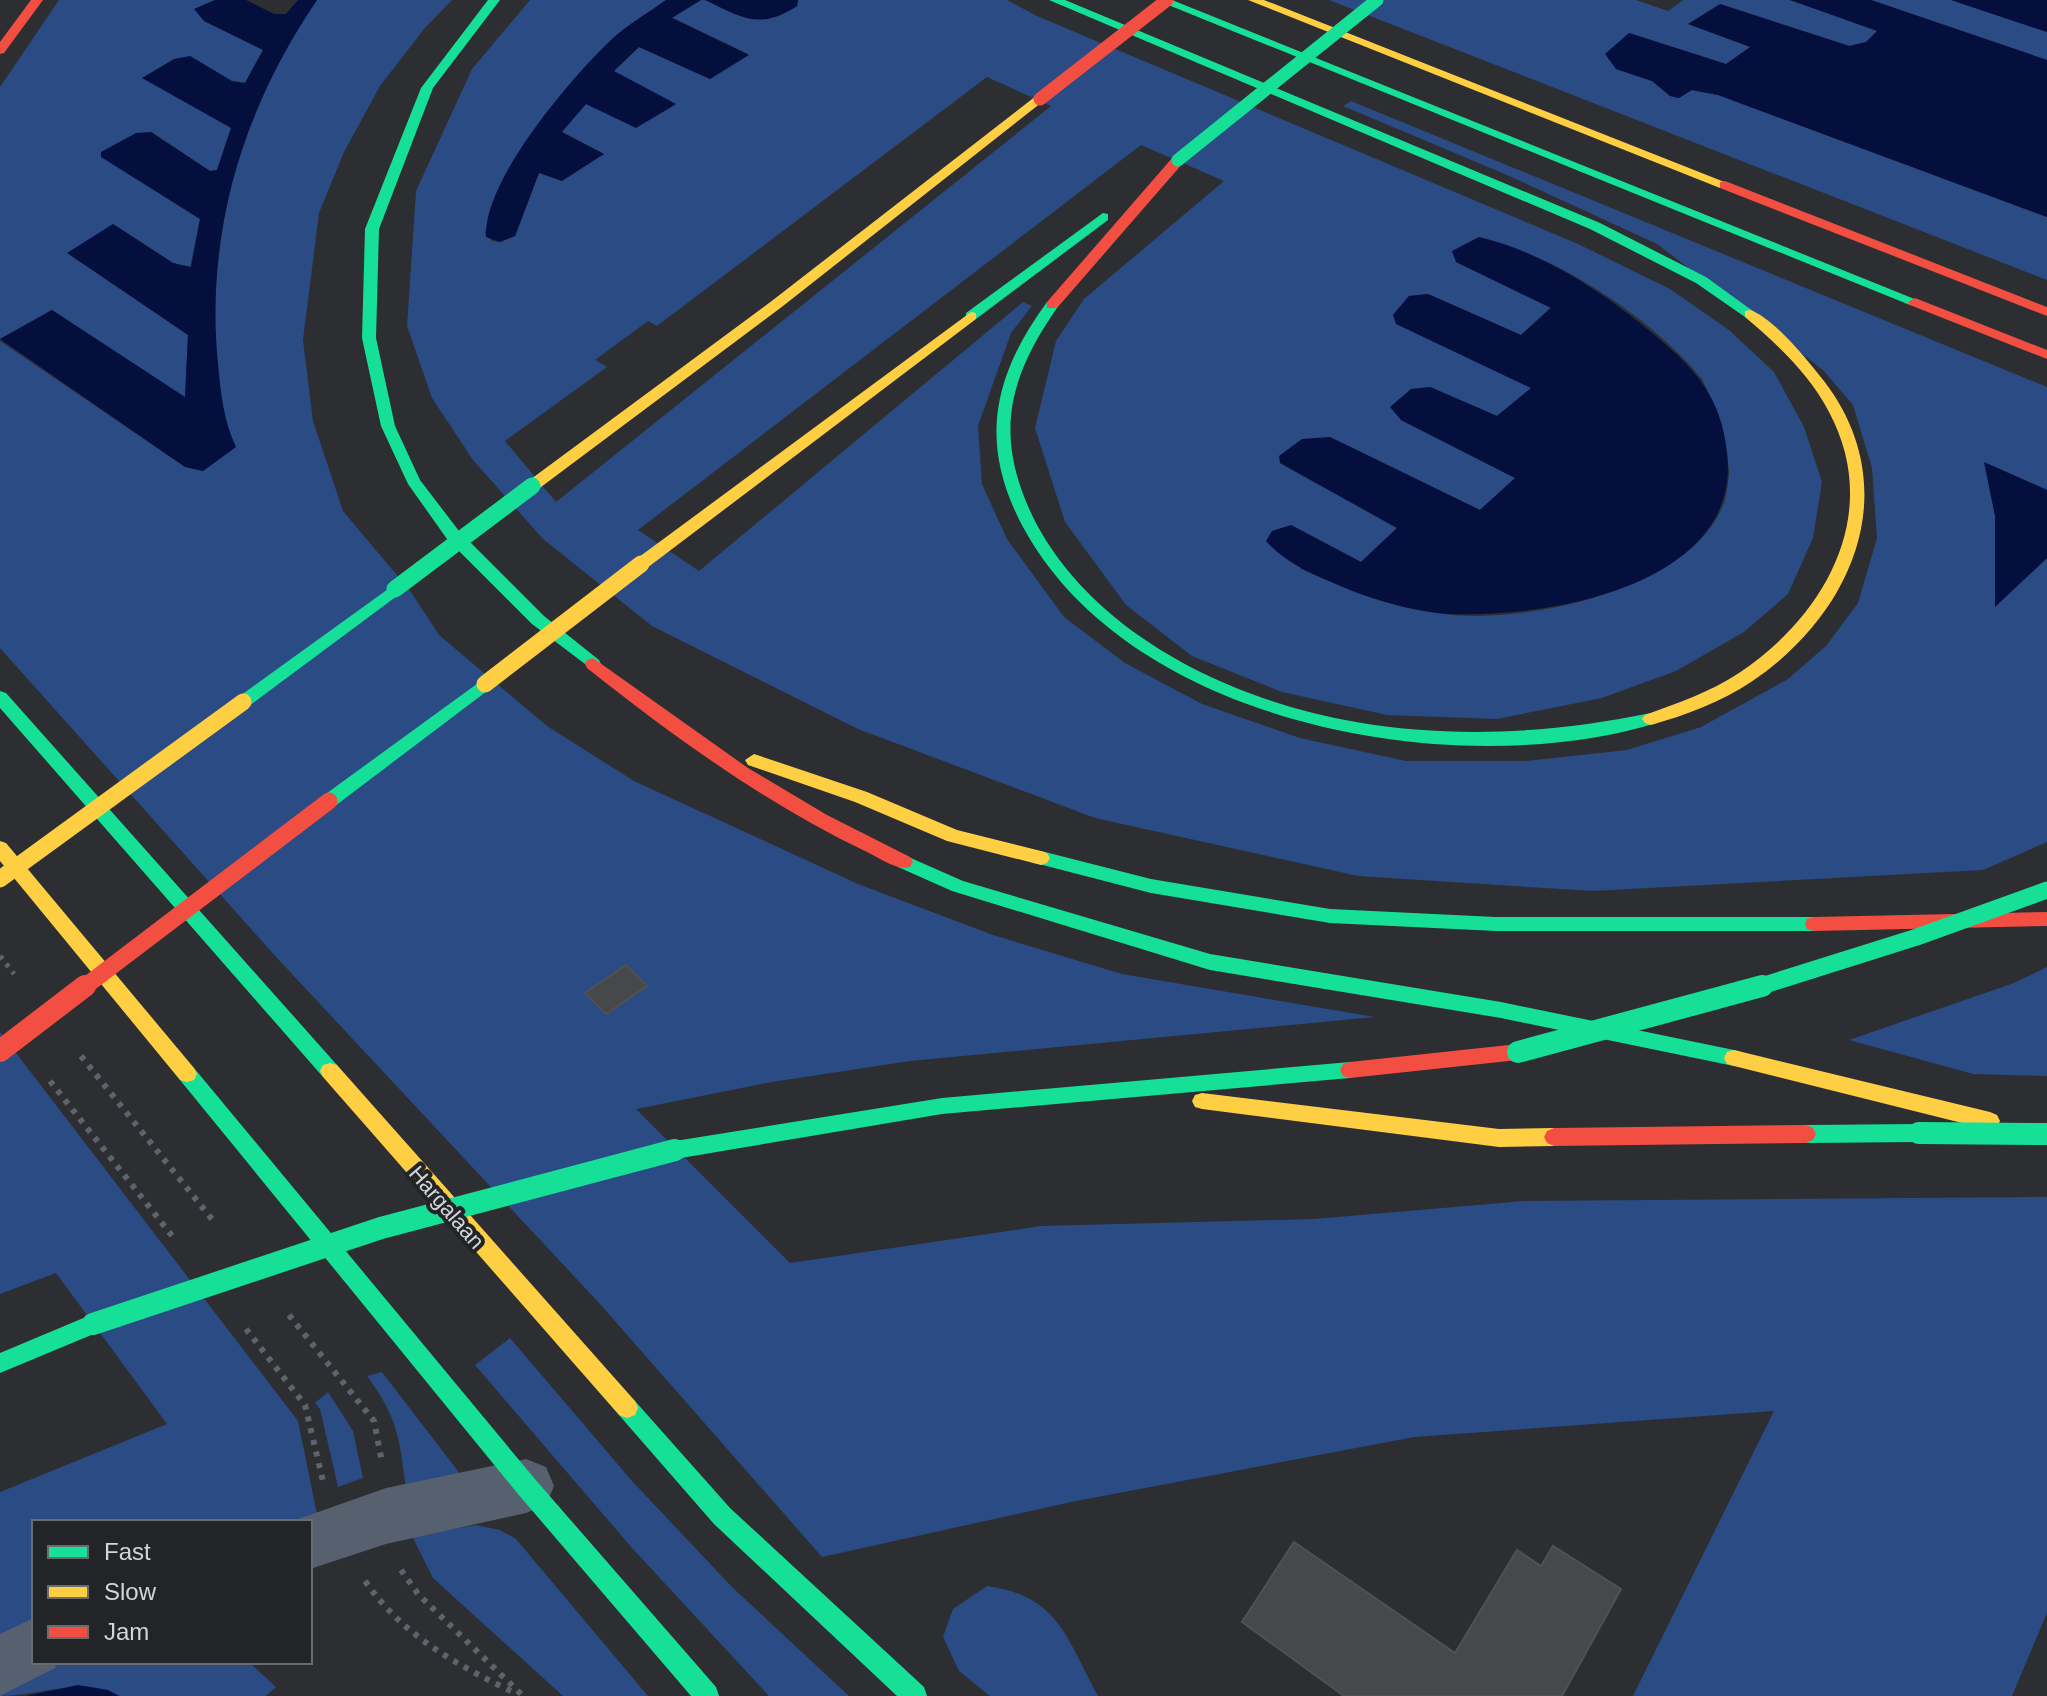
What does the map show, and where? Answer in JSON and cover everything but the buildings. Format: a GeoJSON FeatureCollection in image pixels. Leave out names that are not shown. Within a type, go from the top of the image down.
{"type":"FeatureCollection","features":[{"type":"Feature","properties":{"kind":"main road"},"geometry":{"type":"LineString","coordinates":[[0,50],[37,0]]}},
{"type":"Feature","properties":{"kind":"main road"},"geometry":{"type":"LineString","coordinates":[[494,0],[427,88],[372,229],[369,338],[388,426],[413,481],[453,535],[538,620],[680,734],[834,830],[958,886],[1210,962],[1501,1010],[1781,1068],[2047,1135]]}},
{"type":"Feature","properties":{"kind":"main road"},"geometry":{"type":"LineString","coordinates":[[1055,0],[1595,226],[1659,257],[1754,317],[1840,415],[1858,477],[1856,541],[1831,596],[1785,650],[1718,696],[1625,726],[1514,737],[1391,734],[1283,708],[1183,670],[1107,625],[1055,572],[1022,519],[1004,466],[1001,401],[1008,376],[1032,328],[1178,160]]}},
{"type":"Feature","properties":{"kind":"main road"},"geometry":{"type":"LineString","coordinates":[[0,879],[243,702],[790,293],[1164,0],[2047,355]]}},
{"type":"Feature","properties":{"kind":"main road"},"geometry":{"type":"LineString","coordinates":[[1254,0],[2047,312]]}},
{"type":"Feature","properties":{"kind":"main road"},"geometry":{"type":"LineString","coordinates":[[0,1051],[1178,160],[1377,0]]}},
{"type":"Feature","properties":{"kind":"main road","name":"Hargalaan"},"geometry":{"type":"LineString","coordinates":[[0,697],[722,1516],[915,1696]]}},
{"type":"Feature","properties":{"kind":"main road"},"geometry":{"type":"LineString","coordinates":[[680,734],[861,797],[953,836],[1151,886],[1330,916],[1496,924],[1726,925],[2047,919]]}},
{"type":"Feature","properties":{"kind":"main road"},"geometry":{"type":"LineString","coordinates":[[0,848],[526,1486],[707,1696]]}},
{"type":"Feature","properties":{"kind":"main road"},"geometry":{"type":"LineString","coordinates":[[0,1363],[93,1324],[348,1234],[551,1177],[675,1150],[883,1115],[1112,1090],[1415,1065],[1518,1052],[1768,988],[1942,932],[2047,890]]}},
{"type":"Feature","properties":{"kind":"main road"},"geometry":{"type":"LineString","coordinates":[[1112,1090],[1499,1138],[1919,1133],[2047,1135]]}},
{"type":"Feature","properties":{"kind":"street"},"geometry":{"type":"LineString","coordinates":[[344,1530],[526,1486]]}},
{"type":"Feature","properties":{"kind":"street"},"geometry":{"type":"LineString","coordinates":[[0,1666],[32,1648]]}},
{"type":"Feature","properties":{"kind":"path"},"geometry":{"type":"LineString","coordinates":[[39,1067],[177,1243]]}},
{"type":"Feature","properties":{"kind":"path"},"geometry":{"type":"LineString","coordinates":[[236,1318],[305,1405],[344,1530],[378,1604],[434,1654],[523,1696]]}},
{"type":"Feature","properties":{"kind":"path"},"geometry":{"type":"LineString","coordinates":[[344,1530],[397,1564],[418,1594],[523,1696]]}},
{"type":"Feature","properties":{"kind":"shaded area"},"geometry":{"type":"Polygon","coordinates":[[[59,0],[215,0],[195,9],[204,21],[263,50],[245,83],[232,82],[190,56],[231,128],[217,170],[210,171],[151,132],[102,157],[200,219],[190,268],[173,263],[113,224],[188,335],[185,398],[52,310],[0,339],[0,87],[59,0]]]}},
{"type":"Feature","properties":{"kind":"shaded area"},"geometry":{"type":"Polygon","coordinates":[[[215,0],[246,0],[274,14],[286,14],[298,0],[317,0],[268,84],[235,173],[224,220],[215,315],[222,396],[236,447],[203,471],[185,467],[0,339],[52,310],[185,397],[188,335],[67,253],[113,224],[173,263],[191,267],[200,219],[101,157],[101,152],[136,133],[151,132],[210,171],[217,170],[231,128],[142,78],[174,59],[190,56],[232,81],[245,83],[263,50],[204,21],[194,9],[215,0]]]}},
{"type":"Feature","properties":{"kind":"shaded area"},"geometry":{"type":"Polygon","coordinates":[[[317,0],[452,0],[424,29],[380,86],[344,152],[319,213],[303,340],[313,421],[343,511],[411,592],[439,635],[547,726],[634,781],[858,884],[993,935],[1122,974],[1375,1017],[910,1061],[772,1082],[636,1109],[790,1263],[1041,1226],[1314,1219],[1524,1201],[2047,1197],[2047,1613],[2012,1696],[1633,1696],[1774,1411],[1414,1437],[1071,1502],[822,1557],[600,1304],[278,959],[0,648],[0,341],[185,467],[203,471],[235,447],[225,423],[217,376],[216,280],[222,230],[246,133],[263,90],[287,44],[317,0]]]}},
{"type":"Feature","properties":{"kind":"shaded area"},"geometry":{"type":"Polygon","coordinates":[[[530,0],[666,0],[612,39],[587,67],[501,184],[485,233],[492,241],[500,242],[515,236],[539,173],[604,154],[561,132],[586,104],[636,127],[675,105],[613,71],[639,47],[710,79],[748,54],[671,17],[701,0],[797,6],[798,0],[1007,0],[1037,16],[1578,244],[1670,289],[1729,330],[1774,372],[1804,427],[1822,482],[1813,538],[1788,594],[1744,632],[1676,671],[1602,698],[1497,719],[1387,715],[1282,692],[1192,656],[1126,605],[1065,522],[1035,428],[1056,341],[1084,299],[1224,181],[1141,145],[638,530],[699,571],[1023,302],[1032,306],[1011,333],[978,426],[982,484],[1007,539],[1064,617],[1125,663],[1202,704],[1300,738],[1406,761],[1526,761],[1627,750],[1701,727],[1788,679],[1826,646],[1858,603],[1877,538],[1872,468],[1853,405],[1823,370],[1657,244],[1507,175],[1343,106],[1351,101],[2047,387],[2047,490],[1985,463],[1995,516],[1995,606],[2047,558],[2047,842],[1983,870],[1592,891],[1358,876],[1095,818],[858,729],[652,626],[543,539],[473,460],[432,398],[407,326],[416,191],[472,69],[530,0]],[[987,77],[657,326],[648,321],[595,360],[607,367],[505,441],[556,502],[1051,106],[987,77]],[[1479,237],[1456,262],[1551,307],[1521,335],[1428,294],[1409,296],[1393,315],[1532,388],[1497,416],[1430,387],[1401,420],[1515,478],[1480,510],[1330,437],[1280,463],[1397,528],[1361,562],[1291,525],[1301,569],[1407,607],[1478,616],[1561,606],[1645,578],[1680,557],[1708,531],[1725,500],[1728,462],[1704,384],[1656,333],[1600,291],[1538,258],[1479,237]]]}},
{"type":"Feature","properties":{"kind":"shaded area"},"geometry":{"type":"Polygon","coordinates":[[[666,0],[701,0],[672,18],[749,55],[710,79],[639,47],[614,71],[676,104],[636,128],[586,104],[562,132],[604,154],[562,181],[539,173],[515,236],[500,242],[486,237],[489,214],[498,188],[513,160],[552,105],[616,35],[666,0]]]}},
{"type":"Feature","properties":{"kind":"shaded area"},"geometry":{"type":"Polygon","coordinates":[[[705,0],[798,0],[797,6],[784,14],[761,20],[740,16],[705,0]]]}},
{"type":"Feature","properties":{"kind":"shaded area"},"geometry":{"type":"Polygon","coordinates":[[[1329,0],[1636,0],[1668,11],[1683,0],[1790,0],[1878,30],[1866,42],[1850,46],[1720,4],[1751,48],[1726,64],[1629,33],[1616,69],[1652,81],[1671,96],[1679,98],[1691,90],[1718,95],[2047,217],[2047,280],[1329,0]]]}},
{"type":"Feature","properties":{"kind":"shaded area"},"geometry":{"type":"Polygon","coordinates":[[[1790,0],[1871,0],[2047,60],[2047,217],[1718,95],[1692,90],[1679,98],[1670,96],[1652,81],[1616,69],[1605,54],[1629,33],[1726,64],[1750,47],[1688,24],[1720,4],[1849,46],[1866,42],[1877,31],[1790,0]]]}},
{"type":"Feature","properties":{"kind":"shaded area"},"geometry":{"type":"Polygon","coordinates":[[[1871,0],[1951,0],[2047,32],[2047,60],[1871,0]]]}},
{"type":"Feature","properties":{"kind":"shaded area"},"geometry":{"type":"Polygon","coordinates":[[[1951,0],[2047,0],[2047,32],[1951,0]]]}},
{"type":"Feature","properties":{"kind":"shaded area"},"geometry":{"type":"Polygon","coordinates":[[[1479,237],[1551,264],[1617,305],[1684,362],[1713,401],[1727,452],[1724,498],[1704,534],[1672,563],[1631,585],[1584,600],[1536,609],[1490,614],[1435,613],[1392,604],[1338,585],[1290,562],[1266,541],[1272,531],[1291,525],[1361,562],[1397,528],[1280,463],[1279,456],[1302,439],[1330,437],[1480,510],[1515,478],[1401,420],[1390,407],[1411,389],[1430,387],[1497,416],[1531,388],[1396,324],[1393,315],[1409,296],[1428,294],[1521,335],[1551,308],[1456,262],[1452,251],[1479,237]]]}},
{"type":"Feature","properties":{"kind":"shaded area"},"geometry":{"type":"Polygon","coordinates":[[[1984,462],[2047,490],[2047,558],[1995,607],[1995,516],[1984,462]]]}},
{"type":"Feature","properties":{"kind":"shaded area"},"geometry":{"type":"Polygon","coordinates":[[[2047,967],[2047,1076],[1973,1074],[1849,1040],[2014,983],[2047,967]]]}},
{"type":"Feature","properties":{"kind":"shaded area"},"geometry":{"type":"Polygon","coordinates":[[[0,1032],[298,1421],[317,1514],[299,1520],[32,1520],[32,1626],[0,1644],[0,1492],[167,1424],[56,1273],[0,1294],[0,1032]]]}},
{"type":"Feature","properties":{"kind":"shaded area"},"geometry":{"type":"Polygon","coordinates":[[[510,1338],[632,1481],[732,1587],[849,1696],[769,1696],[632,1548],[475,1365],[510,1338]]]}},
{"type":"Feature","properties":{"kind":"shaded area"},"geometry":{"type":"Polygon","coordinates":[[[382,1372],[461,1475],[406,1488],[396,1429],[367,1376],[382,1372]]]}},
{"type":"Feature","properties":{"kind":"shaded area"},"geometry":{"type":"Polygon","coordinates":[[[328,1392],[353,1431],[363,1478],[338,1487],[320,1409],[315,1403],[328,1392]]]}},
{"type":"Feature","properties":{"kind":"shaded area"},"geometry":{"type":"Polygon","coordinates":[[[476,1525],[500,1530],[516,1539],[648,1696],[563,1696],[433,1578],[412,1536],[476,1525]]]}},
{"type":"Feature","properties":{"kind":"shaded area"},"geometry":{"type":"Polygon","coordinates":[[[987,1586],[1011,1591],[1045,1610],[1068,1638],[1098,1696],[990,1696],[959,1671],[943,1637],[953,1609],[987,1586]]]}},
{"type":"Feature","properties":{"kind":"shaded area"},"geometry":{"type":"Polygon","coordinates":[[[48,1664],[251,1664],[276,1687],[266,1696],[119,1696],[105,1690],[75,1687],[0,1696],[0,1691],[48,1664]]]}},
{"type":"Feature","properties":{"kind":"shaded area"},"geometry":{"type":"Polygon","coordinates":[[[78,1685],[108,1690],[119,1696],[26,1696],[78,1685]]]}},
{"type":"Feature","properties":{"kind":"traffic: fast"},"geometry":{"type":"LineString","coordinates":[[494,0],[427,88],[372,229],[369,338],[388,426],[413,481],[453,535],[538,620],[593,664]]}},
{"type":"Feature","properties":{"kind":"traffic: fast"},"geometry":{"type":"LineString","coordinates":[[1055,0],[1595,226],[1701,280],[1750,314]]}},
{"type":"Feature","properties":{"kind":"traffic: fast"},"geometry":{"type":"LineString","coordinates":[[1162,0],[1915,302]]}},
{"type":"Feature","properties":{"kind":"traffic: fast"},"geometry":{"type":"LineString","coordinates":[[1178,160],[1377,0]]}},
{"type":"Feature","properties":{"kind":"traffic: fast"},"geometry":{"type":"LineString","coordinates":[[971,316],[1103,217]]}},
{"type":"Feature","properties":{"kind":"traffic: fast"},"geometry":{"type":"LineString","coordinates":[[1052,305],[1023,351],[1006,399],[1003,424],[1008,476],[1017,502],[1045,553],[1083,598],[1129,636],[1181,668],[1237,694],[1295,714],[1354,728],[1410,736],[1500,739],[1592,730],[1651,719]]}},
{"type":"Feature","properties":{"kind":"traffic: fast"},"geometry":{"type":"LineString","coordinates":[[395,589],[532,486]]}},
{"type":"Feature","properties":{"kind":"traffic: fast"},"geometry":{"type":"LineString","coordinates":[[243,702],[395,589]]}},
{"type":"Feature","properties":{"kind":"traffic: fast"},"geometry":{"type":"LineString","coordinates":[[329,801],[485,684]]}},
{"type":"Feature","properties":{"kind":"traffic: fast"},"geometry":{"type":"LineString","coordinates":[[0,697],[330,1071]]}},
{"type":"Feature","properties":{"kind":"traffic: fast"},"geometry":{"type":"LineString","coordinates":[[1041,858],[1151,886],[1330,916],[1496,924],[1814,924]]}},
{"type":"Feature","properties":{"kind":"traffic: fast"},"geometry":{"type":"LineString","coordinates":[[904,862],[958,886],[1210,962],[1501,1010],[1734,1058]]}},
{"type":"Feature","properties":{"kind":"traffic: fast"},"geometry":{"type":"LineString","coordinates":[[1518,1052],[1851,959],[2047,890]]}},
{"type":"Feature","properties":{"kind":"traffic: fast"},"geometry":{"type":"LineString","coordinates":[[675,1150],[942,1106],[1350,1070]]}},
{"type":"Feature","properties":{"kind":"traffic: fast"},"geometry":{"type":"LineString","coordinates":[[187,1074],[526,1486],[707,1696]]}},
{"type":"Feature","properties":{"kind":"traffic: fast"},"geometry":{"type":"LineString","coordinates":[[1806,1134],[1919,1133]]}},
{"type":"Feature","properties":{"kind":"traffic: fast"},"geometry":{"type":"LineString","coordinates":[[1919,1133],[2047,1134]]}},
{"type":"Feature","properties":{"kind":"traffic: fast"},"geometry":{"type":"LineString","coordinates":[[93,1324],[237,1274],[454,1206],[675,1150]]}},
{"type":"Feature","properties":{"kind":"traffic: fast"},"geometry":{"type":"LineString","coordinates":[[0,1363],[93,1324]]}},
{"type":"Feature","properties":{"kind":"traffic: fast"},"geometry":{"type":"LineString","coordinates":[[627,1408],[722,1516],[915,1696]]}},
{"type":"Feature","properties":{"kind":"traffic: slow"},"geometry":{"type":"LineString","coordinates":[[1254,0],[1725,185]]}},
{"type":"Feature","properties":{"kind":"traffic: slow"},"geometry":{"type":"LineString","coordinates":[[532,486],[778,303],[1040,99]]}},
{"type":"Feature","properties":{"kind":"traffic: slow"},"geometry":{"type":"LineString","coordinates":[[1651,719],[1699,703],[1745,678],[1786,646],[1820,608],[1844,565],[1857,518],[1856,468],[1839,416],[1822,388],[1799,361],[1750,314]]}},
{"type":"Feature","properties":{"kind":"traffic: slow"},"geometry":{"type":"LineString","coordinates":[[641,564],[971,316]]}},
{"type":"Feature","properties":{"kind":"traffic: slow"},"geometry":{"type":"LineString","coordinates":[[485,684],[641,564]]}},
{"type":"Feature","properties":{"kind":"traffic: slow"},"geometry":{"type":"LineString","coordinates":[[0,879],[243,702]]}},
{"type":"Feature","properties":{"kind":"traffic: slow"},"geometry":{"type":"LineString","coordinates":[[754,760],[861,797],[953,836],[1041,858]]}},
{"type":"Feature","properties":{"kind":"traffic: slow"},"geometry":{"type":"LineString","coordinates":[[0,848],[187,1074]]}},
{"type":"Feature","properties":{"kind":"traffic: slow"},"geometry":{"type":"LineString","coordinates":[[1734,1058],[1990,1121]]}},
{"type":"Feature","properties":{"kind":"traffic: slow"},"geometry":{"type":"LineString","coordinates":[[330,1071],[627,1408]]}},
{"type":"Feature","properties":{"kind":"traffic: slow"},"geometry":{"type":"LineString","coordinates":[[1202,1101],[1499,1138],[1554,1137]]}},
{"type":"Feature","properties":{"kind":"traffic: jam"},"geometry":{"type":"LineString","coordinates":[[0,50],[37,0]]}},
{"type":"Feature","properties":{"kind":"traffic: jam"},"geometry":{"type":"LineString","coordinates":[[1040,99],[1167,0]]}},
{"type":"Feature","properties":{"kind":"traffic: jam"},"geometry":{"type":"LineString","coordinates":[[1052,305],[1178,160]]}},
{"type":"Feature","properties":{"kind":"traffic: jam"},"geometry":{"type":"LineString","coordinates":[[1725,185],[2047,312]]}},
{"type":"Feature","properties":{"kind":"traffic: jam"},"geometry":{"type":"LineString","coordinates":[[1915,302],[2047,355]]}},
{"type":"Feature","properties":{"kind":"traffic: jam"},"geometry":{"type":"LineString","coordinates":[[593,664],[742,773],[820,820],[904,862]]}},
{"type":"Feature","properties":{"kind":"traffic: jam"},"geometry":{"type":"LineString","coordinates":[[0,1051],[329,801]]}},
{"type":"Feature","properties":{"kind":"traffic: jam"},"geometry":{"type":"LineString","coordinates":[[1814,924],[2047,919]]}},
{"type":"Feature","properties":{"kind":"traffic: jam"},"geometry":{"type":"LineString","coordinates":[[1350,1070],[1518,1052]]}},
{"type":"Feature","properties":{"kind":"traffic: jam"},"geometry":{"type":"LineString","coordinates":[[1554,1137],[1806,1134]]}}]}
